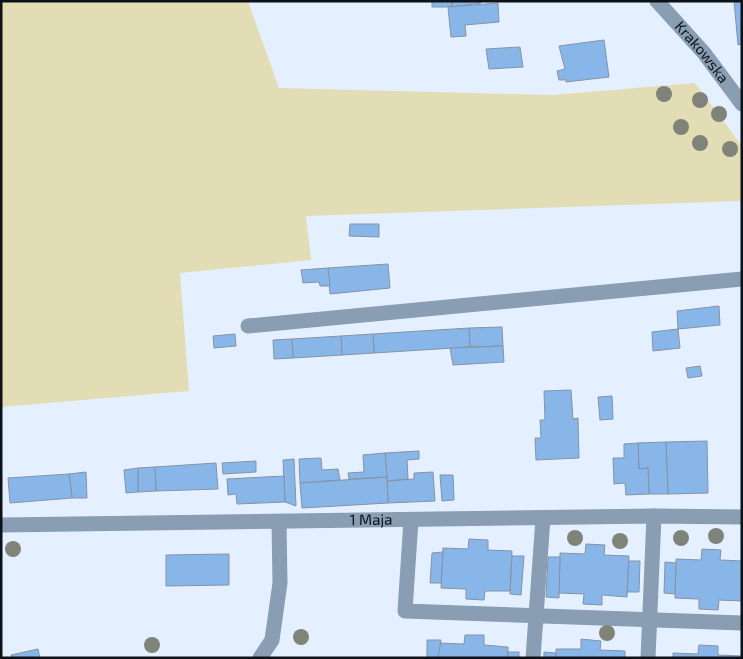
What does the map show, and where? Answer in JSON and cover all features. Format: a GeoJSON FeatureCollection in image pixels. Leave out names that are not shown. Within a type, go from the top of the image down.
{"type":"FeatureCollection","features":[{"type":"Feature","properties":{"kind":"street","name":"Krakowska"},"geometry":{"type":"LineString","coordinates":[[657,1],[704,52],[742,104]]}},
{"type":"Feature","properties":{"kind":"street"},"geometry":{"type":"LineString","coordinates":[[248,326],[742,279]]}},
{"type":"Feature","properties":{"kind":"street"},"geometry":{"type":"LineString","coordinates":[[648,658],[654,516]]}},
{"type":"Feature","properties":{"kind":"street","name":"1 Maja"},"geometry":{"type":"LineString","coordinates":[[1,526],[654,516],[742,517]]}},
{"type":"Feature","properties":{"kind":"street"},"geometry":{"type":"LineString","coordinates":[[533,658],[543,518]]}},
{"type":"Feature","properties":{"kind":"street"},"geometry":{"type":"LineString","coordinates":[[411,520],[405,611],[742,624]]}},
{"type":"Feature","properties":{"kind":"street"},"geometry":{"type":"LineString","coordinates":[[260,658],[272,640],[280,583],[279,523]]}},
{"type":"Feature","properties":{"kind":"shaded area"},"geometry":{"type":"Polygon","coordinates":[[[1,1],[248,1],[279,88],[553,95],[695,83],[742,146],[742,201],[306,216],[311,260],[180,273],[189,391],[1,407],[1,1]]]}},
{"type":"Feature","properties":{"kind":"building"},"geometry":{"type":"Polygon","coordinates":[[[432,1],[452,1],[452,7],[432,7],[432,1]]]}},
{"type":"Feature","properties":{"kind":"building"},"geometry":{"type":"Polygon","coordinates":[[[452,1],[481,1],[481,3],[452,7],[452,1]]]}},
{"type":"Feature","properties":{"kind":"building"},"geometry":{"type":"Polygon","coordinates":[[[734,1],[742,1],[742,44],[738,45],[734,1]]]}},
{"type":"Feature","properties":{"kind":"building"},"geometry":{"type":"Polygon","coordinates":[[[498,3],[499,22],[465,25],[466,36],[451,37],[448,7],[498,3]]]}},
{"type":"Feature","properties":{"kind":"building"},"geometry":{"type":"Polygon","coordinates":[[[604,40],[609,77],[566,82],[566,80],[559,80],[557,71],[565,69],[559,46],[604,40]]]}},
{"type":"Feature","properties":{"kind":"building"},"geometry":{"type":"Polygon","coordinates":[[[520,47],[523,67],[489,69],[486,49],[520,47]]]}},
{"type":"Feature","properties":{"kind":"building"},"geometry":{"type":"Polygon","coordinates":[[[350,224],[379,224],[379,237],[349,236],[350,224]]]}},
{"type":"Feature","properties":{"kind":"building"},"geometry":{"type":"Polygon","coordinates":[[[388,264],[390,288],[330,294],[328,268],[388,264]]]}},
{"type":"Feature","properties":{"kind":"building"},"geometry":{"type":"Polygon","coordinates":[[[328,268],[330,286],[320,286],[319,282],[303,283],[301,270],[328,268]]]}},
{"type":"Feature","properties":{"kind":"building"},"geometry":{"type":"Polygon","coordinates":[[[719,306],[720,325],[678,329],[677,311],[719,306]]]}},
{"type":"Feature","properties":{"kind":"building"},"geometry":{"type":"Polygon","coordinates":[[[502,327],[503,346],[470,347],[469,328],[502,327]]]}},
{"type":"Feature","properties":{"kind":"building"},"geometry":{"type":"Polygon","coordinates":[[[469,328],[470,347],[374,353],[373,334],[469,328]]]}},
{"type":"Feature","properties":{"kind":"building"},"geometry":{"type":"Polygon","coordinates":[[[678,329],[680,348],[653,351],[652,332],[678,329]]]}},
{"type":"Feature","properties":{"kind":"building"},"geometry":{"type":"Polygon","coordinates":[[[235,334],[236,346],[214,348],[213,336],[235,334]]]}},
{"type":"Feature","properties":{"kind":"building"},"geometry":{"type":"Polygon","coordinates":[[[373,334],[374,353],[342,355],[341,336],[373,334]]]}},
{"type":"Feature","properties":{"kind":"building"},"geometry":{"type":"Polygon","coordinates":[[[341,336],[342,355],[293,358],[292,339],[341,336]]]}},
{"type":"Feature","properties":{"kind":"building"},"geometry":{"type":"Polygon","coordinates":[[[292,339],[293,358],[274,359],[273,340],[292,339]]]}},
{"type":"Feature","properties":{"kind":"building"},"geometry":{"type":"Polygon","coordinates":[[[503,346],[504,362],[453,365],[450,348],[503,346]]]}},
{"type":"Feature","properties":{"kind":"building"},"geometry":{"type":"Polygon","coordinates":[[[700,366],[702,376],[688,378],[686,368],[700,366]]]}},
{"type":"Feature","properties":{"kind":"building"},"geometry":{"type":"Polygon","coordinates":[[[571,390],[573,419],[578,418],[579,458],[536,460],[535,438],[541,438],[540,420],[545,420],[544,391],[571,390]]]}},
{"type":"Feature","properties":{"kind":"building"},"geometry":{"type":"Polygon","coordinates":[[[612,396],[613,419],[600,420],[598,397],[612,396]]]}},
{"type":"Feature","properties":{"kind":"building"},"geometry":{"type":"Polygon","coordinates":[[[707,441],[708,493],[668,494],[666,442],[707,441]]]}},
{"type":"Feature","properties":{"kind":"building"},"geometry":{"type":"Polygon","coordinates":[[[666,442],[668,494],[649,494],[648,468],[639,469],[638,443],[666,442]]]}},
{"type":"Feature","properties":{"kind":"building"},"geometry":{"type":"Polygon","coordinates":[[[638,443],[639,469],[648,468],[649,494],[626,495],[625,483],[614,484],[613,458],[624,458],[624,444],[638,443]]]}},
{"type":"Feature","properties":{"kind":"building"},"geometry":{"type":"Polygon","coordinates":[[[419,451],[419,459],[407,460],[408,479],[387,481],[385,453],[419,451]]]}},
{"type":"Feature","properties":{"kind":"building"},"geometry":{"type":"Polygon","coordinates":[[[385,453],[387,477],[349,479],[348,473],[364,472],[363,455],[385,453]]]}},
{"type":"Feature","properties":{"kind":"building"},"geometry":{"type":"Polygon","coordinates":[[[321,458],[322,470],[338,469],[340,480],[300,483],[299,459],[321,458]]]}},
{"type":"Feature","properties":{"kind":"building"},"geometry":{"type":"Polygon","coordinates":[[[294,459],[296,506],[285,502],[283,460],[294,459]]]}},
{"type":"Feature","properties":{"kind":"building"},"geometry":{"type":"Polygon","coordinates":[[[256,461],[256,472],[223,474],[222,463],[256,461]]]}},
{"type":"Feature","properties":{"kind":"building"},"geometry":{"type":"Polygon","coordinates":[[[216,463],[218,489],[156,491],[155,467],[216,463]]]}},
{"type":"Feature","properties":{"kind":"building"},"geometry":{"type":"Polygon","coordinates":[[[155,467],[156,491],[138,492],[138,468],[155,467]]]}},
{"type":"Feature","properties":{"kind":"building"},"geometry":{"type":"Polygon","coordinates":[[[138,468],[138,492],[126,493],[124,470],[138,468]]]}},
{"type":"Feature","properties":{"kind":"building"},"geometry":{"type":"Polygon","coordinates":[[[86,472],[87,498],[72,498],[69,474],[86,472]]]}},
{"type":"Feature","properties":{"kind":"building"},"geometry":{"type":"Polygon","coordinates":[[[433,472],[435,501],[388,503],[387,481],[414,479],[414,473],[433,472]]]}},
{"type":"Feature","properties":{"kind":"building"},"geometry":{"type":"Polygon","coordinates":[[[69,474],[72,498],[10,503],[8,478],[69,474]]]}},
{"type":"Feature","properties":{"kind":"building"},"geometry":{"type":"Polygon","coordinates":[[[440,475],[453,475],[454,500],[442,501],[440,475]]]}},
{"type":"Feature","properties":{"kind":"building"},"geometry":{"type":"Polygon","coordinates":[[[284,476],[285,502],[237,504],[236,494],[228,495],[227,479],[284,476]]]}},
{"type":"Feature","properties":{"kind":"building"},"geometry":{"type":"Polygon","coordinates":[[[387,477],[388,503],[302,508],[300,483],[387,477]]]}},
{"type":"Feature","properties":{"kind":"building"},"geometry":{"type":"Polygon","coordinates":[[[469,539],[488,540],[488,550],[512,551],[510,591],[485,591],[484,600],[466,599],[466,589],[441,588],[443,548],[468,549],[469,539]]]}},
{"type":"Feature","properties":{"kind":"building"},"geometry":{"type":"Polygon","coordinates":[[[586,544],[605,545],[604,555],[629,556],[627,597],[602,595],[602,605],[583,604],[584,594],[559,593],[560,553],[585,554],[586,544]]]}},
{"type":"Feature","properties":{"kind":"building"},"geometry":{"type":"Polygon","coordinates":[[[702,549],[721,550],[720,560],[742,561],[742,601],[719,600],[718,610],[699,609],[699,599],[675,598],[676,559],[701,560],[702,549]]]}},
{"type":"Feature","properties":{"kind":"building"},"geometry":{"type":"Polygon","coordinates":[[[443,552],[441,583],[430,583],[432,553],[443,552]]]}},
{"type":"Feature","properties":{"kind":"building"},"geometry":{"type":"Polygon","coordinates":[[[229,554],[229,585],[166,586],[166,555],[229,554]]]}},
{"type":"Feature","properties":{"kind":"building"},"geometry":{"type":"Polygon","coordinates":[[[512,556],[524,556],[521,595],[510,594],[512,556]]]}},
{"type":"Feature","properties":{"kind":"building"},"geometry":{"type":"Polygon","coordinates":[[[548,557],[560,557],[559,598],[546,597],[548,557]]]}},
{"type":"Feature","properties":{"kind":"building"},"geometry":{"type":"Polygon","coordinates":[[[629,561],[640,561],[639,592],[627,592],[629,561]]]}},
{"type":"Feature","properties":{"kind":"building"},"geometry":{"type":"Polygon","coordinates":[[[665,562],[676,563],[675,594],[664,593],[665,562]]]}},
{"type":"Feature","properties":{"kind":"building"},"geometry":{"type":"Polygon","coordinates":[[[465,635],[484,635],[484,645],[508,647],[508,658],[438,658],[439,643],[464,644],[465,635]]]}},
{"type":"Feature","properties":{"kind":"building"},"geometry":{"type":"Polygon","coordinates":[[[581,639],[601,641],[600,650],[625,651],[625,658],[556,658],[556,649],[581,649],[581,639]]]}},
{"type":"Feature","properties":{"kind":"building"},"geometry":{"type":"Polygon","coordinates":[[[427,640],[441,640],[438,658],[427,658],[427,640]]]}},
{"type":"Feature","properties":{"kind":"building"},"geometry":{"type":"Polygon","coordinates":[[[699,645],[718,646],[718,655],[742,656],[742,658],[673,658],[673,653],[698,654],[699,645]]]}},
{"type":"Feature","properties":{"kind":"building"},"geometry":{"type":"Polygon","coordinates":[[[38,649],[40,658],[12,658],[11,655],[38,649]]]}},
{"type":"Feature","properties":{"kind":"building"},"geometry":{"type":"Polygon","coordinates":[[[508,652],[519,652],[519,658],[508,658],[508,652]]]}},
{"type":"Feature","properties":{"kind":"building"},"geometry":{"type":"Polygon","coordinates":[[[544,652],[556,653],[556,658],[544,658],[544,652]]]}}]}
